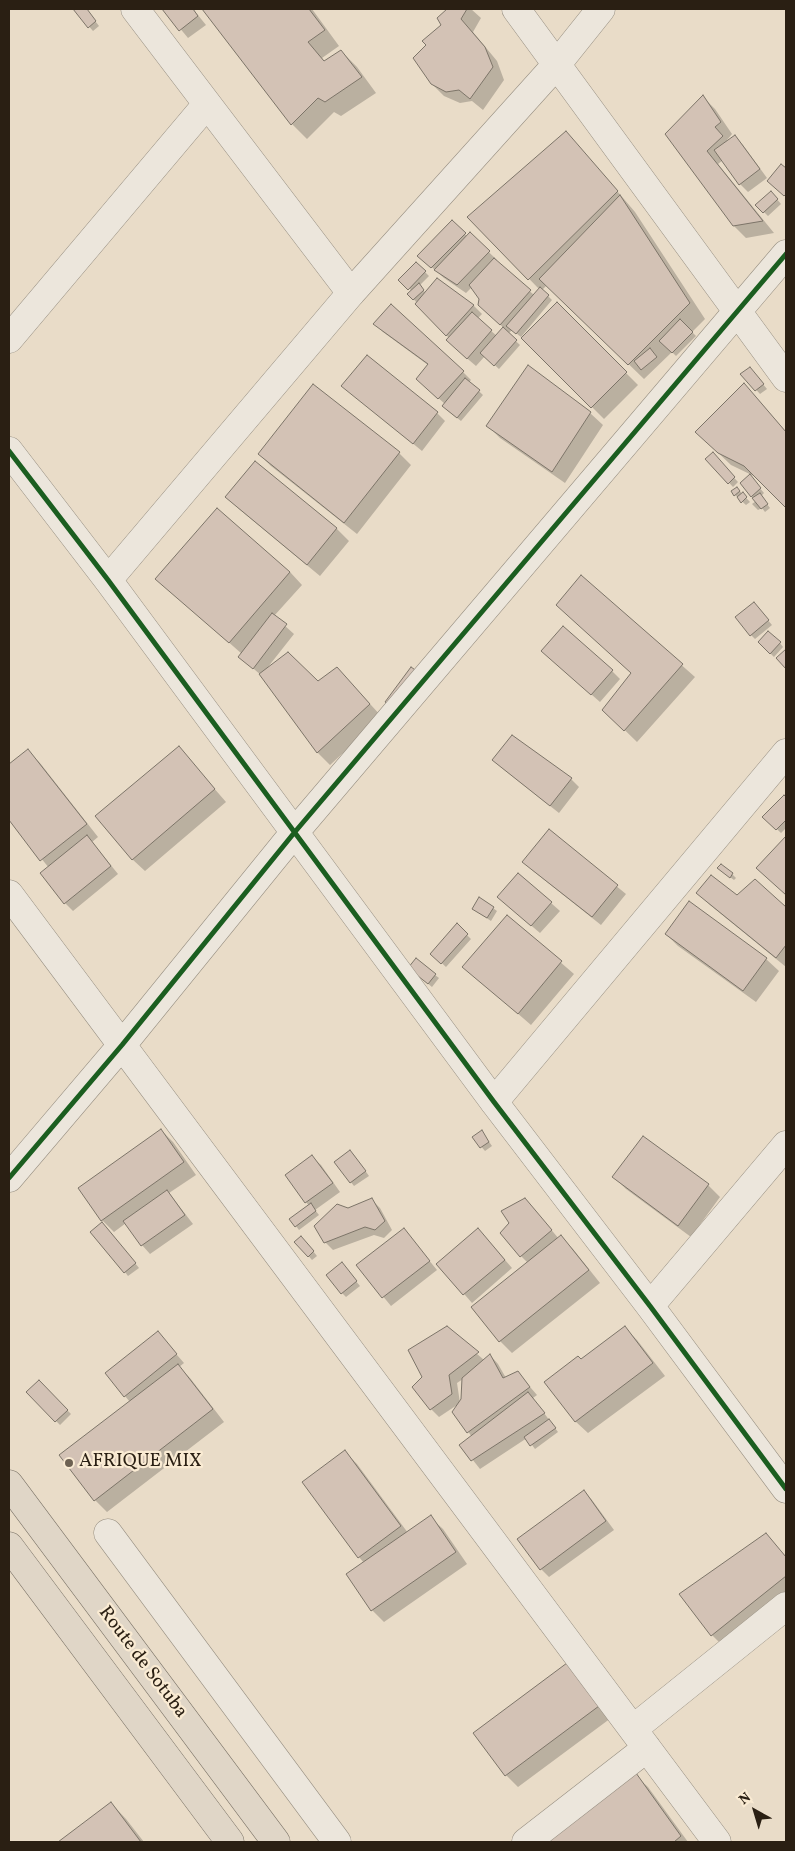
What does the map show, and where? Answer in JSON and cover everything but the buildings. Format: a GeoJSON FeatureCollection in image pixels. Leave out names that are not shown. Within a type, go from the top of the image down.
{"type":"FeatureCollection","features":[{"type":"Feature","properties":{"kind":"main road","name":"Route de Sotuba"},"geometry":{"type":"LineString","coordinates":[[9,1484],[276,1842]]}},
{"type":"Feature","properties":{"kind":"main road","name":"Route de Sotuba"},"geometry":{"type":"LineString","coordinates":[[9,1546],[230,1842]]}},
{"type":"Feature","properties":{"kind":"street"},"geometry":{"type":"LineString","coordinates":[[135,9],[352,293]]}},
{"type":"Feature","properties":{"kind":"street"},"geometry":{"type":"LineString","coordinates":[[516,9],[786,378]]}},
{"type":"Feature","properties":{"kind":"street"},"geometry":{"type":"LineString","coordinates":[[108,580],[352,293],[556,64],[601,9]]}},
{"type":"Feature","properties":{"kind":"street"},"geometry":{"type":"LineString","coordinates":[[9,339],[207,104]]}},
{"type":"Feature","properties":{"kind":"street"},"geometry":{"type":"LineString","coordinates":[[9,1178],[122,1045],[294,833],[786,254]]}},
{"type":"Feature","properties":{"kind":"street"},"geometry":{"type":"LineString","coordinates":[[9,451],[108,580],[494,1102],[650,1306],[786,1489]]}},
{"type":"Feature","properties":{"kind":"street"},"geometry":{"type":"LineString","coordinates":[[494,1102],[786,753]]}},
{"type":"Feature","properties":{"kind":"street"},"geometry":{"type":"LineString","coordinates":[[9,894],[718,1842]]}},
{"type":"Feature","properties":{"kind":"street"},"geometry":{"type":"LineString","coordinates":[[650,1306],[786,1145]]}},
{"type":"Feature","properties":{"kind":"street"},"geometry":{"type":"LineString","coordinates":[[108,1533],[337,1842]]}},
{"type":"Feature","properties":{"kind":"street"},"geometry":{"type":"LineString","coordinates":[[526,1842],[786,1606]]}},
{"type":"Feature","properties":{"kind":"cycle path"},"geometry":{"type":"LineString","coordinates":[[9,1178],[122,1045],[294,833],[786,254]]}},
{"type":"Feature","properties":{"kind":"cycle path"},"geometry":{"type":"LineString","coordinates":[[9,451],[108,580],[494,1102],[650,1306],[786,1489]]}},
{"type":"Feature","properties":{"kind":"place","name":"AFRIQUE MIX"},"geometry":{"type":"Point","coordinates":[69,1463]}}]}
